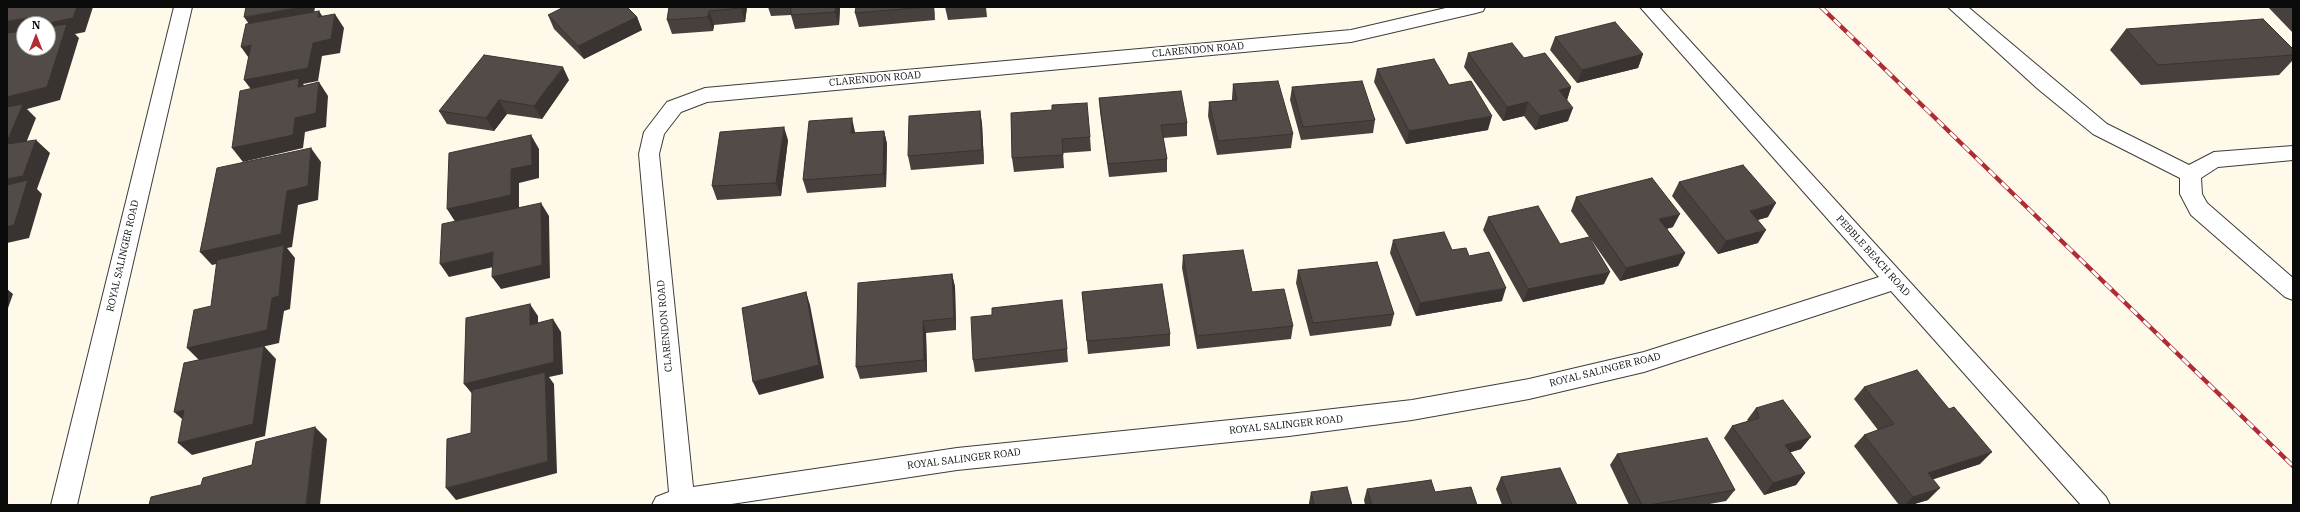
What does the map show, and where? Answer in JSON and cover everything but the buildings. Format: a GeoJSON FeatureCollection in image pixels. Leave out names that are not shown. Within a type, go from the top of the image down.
{"type":"FeatureCollection","features":[{"type":"Feature","properties":{"kind":"street","name":"ROYAL SALINGER ROAD"},"geometry":{"type":"LineString","coordinates":[[64,505],[183,7]]}},
{"type":"Feature","properties":{"kind":"street","name":"CLARENDON ROAD"},"geometry":{"type":"LineString","coordinates":[[673,503],[649,154],[654,132],[674,106],[705,94],[1351,36],[1476,7]]}},
{"type":"Feature","properties":{"kind":"street","name":"PEBBLE BEACH ROAD"},"geometry":{"type":"LineString","coordinates":[[1649,7],[2097,505]]}},
{"type":"Feature","properties":{"kind":"street"},"geometry":{"type":"LineString","coordinates":[[1956,7],[2045,84],[2100,129],[2190,174]]}},
{"type":"Feature","properties":{"kind":"street"},"geometry":{"type":"LineString","coordinates":[[2190,174],[2214,160],[2293,153]]}},
{"type":"Feature","properties":{"kind":"street"},"geometry":{"type":"LineString","coordinates":[[2190,174],[2191,194],[2198,209],[2293,291]]}},
{"type":"Feature","properties":{"kind":"street","name":"ROYAL SALINGER ROAD"},"geometry":{"type":"LineString","coordinates":[[673,503],[957,459],[1289,425],[1412,410],[1529,390],[1644,362],[1895,281]]}},
{"type":"Feature","properties":{"kind":"railway"},"geometry":{"type":"LineString","coordinates":[[1821,7],[2293,466]]}}]}
